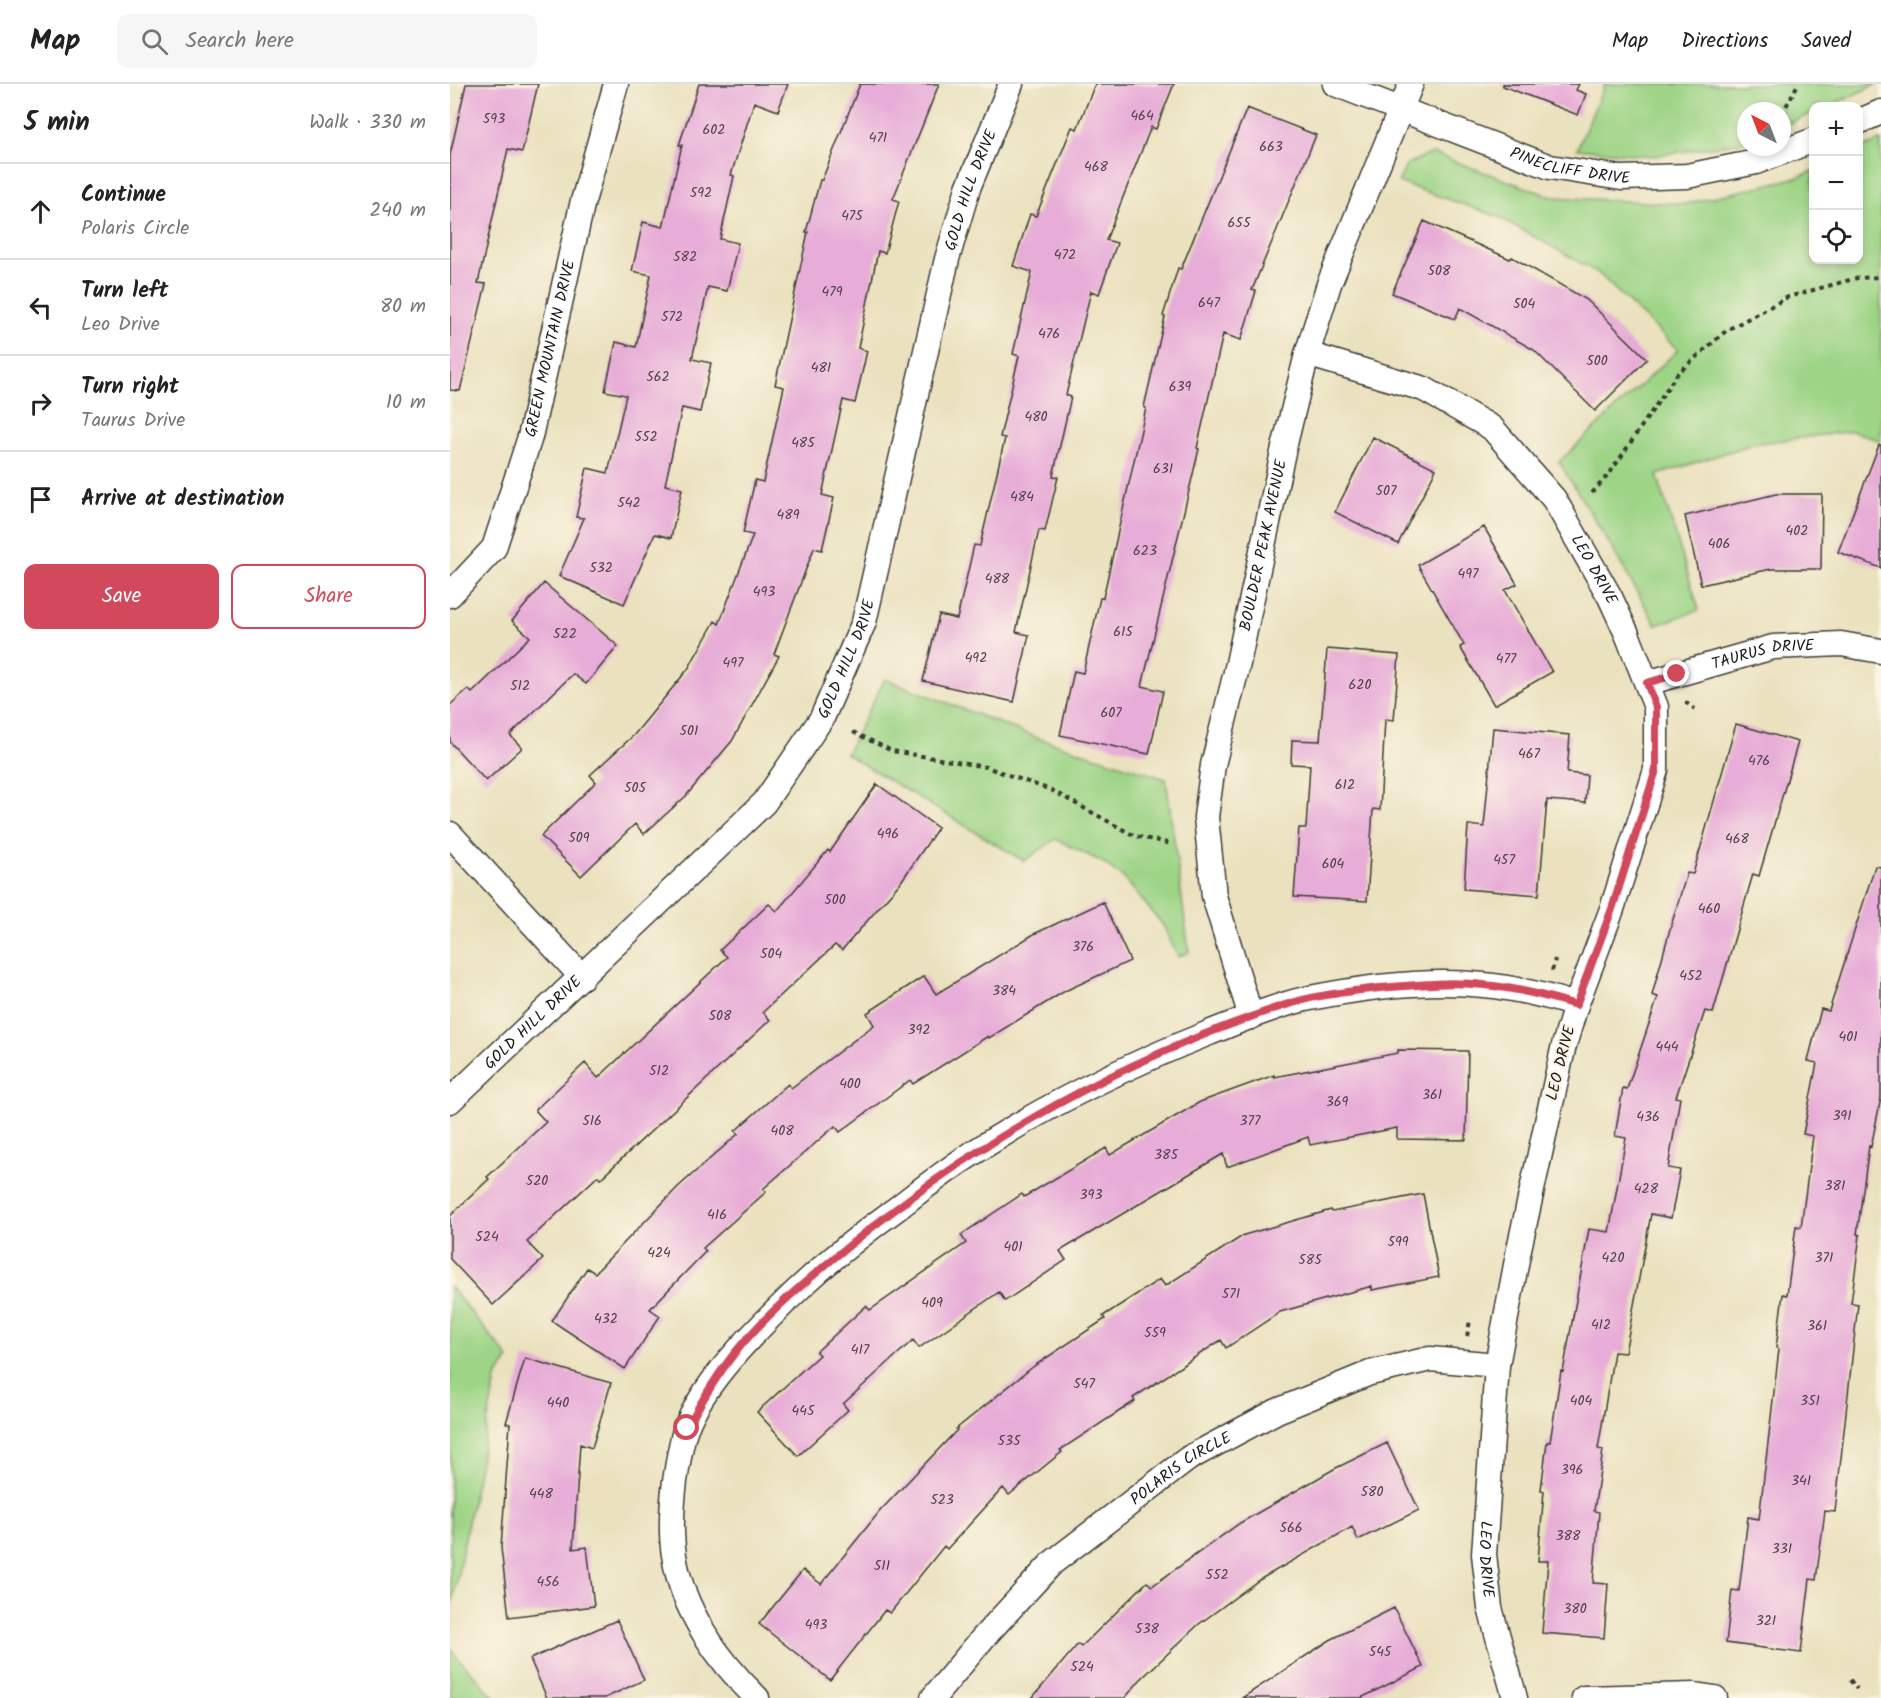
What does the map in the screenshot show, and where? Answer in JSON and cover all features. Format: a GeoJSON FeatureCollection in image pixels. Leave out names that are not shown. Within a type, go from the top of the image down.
{"type":"FeatureCollection","features":[{"type":"Feature","properties":{"kind":"street","name":"GREEN MOUNTAIN DRIVE"},"geometry":{"type":"LineString","coordinates":[[450,595],[494,548],[527,448],[582,205],[616,84]]}},
{"type":"Feature","properties":{"kind":"street","name":"GOLD HILL DRIVE"},"geometry":{"type":"LineString","coordinates":[[450,1101],[764,803],[822,718],[864,622],[947,259],[968,188],[1011,84]]}},
{"type":"Feature","properties":{"kind":"street","name":"PINECLIFF DRIVE"},"geometry":{"type":"LineString","coordinates":[[1335,84],[1550,167],[1621,178],[1688,176],[1756,162],[1809,143]]}},
{"type":"Feature","properties":{"kind":"street","name":"BOULDER PEAK AVENUE"},"geometry":{"type":"LineString","coordinates":[[1251,1017],[1214,896],[1206,817],[1213,765],[1307,354],[1329,284],[1410,84]]}},
{"type":"Feature","properties":{"kind":"street"},"geometry":{"type":"LineString","coordinates":[[1863,121],[1881,112]]}},
{"type":"Feature","properties":{"kind":"street","name":"LEO DRIVE"},"geometry":{"type":"LineString","coordinates":[[1307,354],[1424,389],[1492,428],[1554,499],[1610,597],[1628,634],[1656,707],[1656,770],[1612,909],[1576,1005],[1563,1049],[1521,1238],[1497,1365],[1484,1554],[1490,1608],[1515,1698]]}},
{"type":"Feature","properties":{"kind":"street","name":"TAURUS DRIVE"},"geometry":{"type":"LineString","coordinates":[[1647,683],[1773,647],[1841,644],[1881,651]]}},
{"type":"Feature","properties":{"kind":"street"},"geometry":{"type":"LineString","coordinates":[[450,834],[582,977]]}},
{"type":"Feature","properties":{"kind":"street"},"geometry":{"type":"LineString","coordinates":[[756,1698],[730,1672],[705,1636],[687,1597],[674,1556],[672,1510],[677,1468],[687,1428],[709,1387],[739,1348],[800,1286],[868,1229],[958,1162],[1054,1104],[1151,1056],[1251,1017],[1308,998],[1427,984],[1484,985],[1545,996],[1576,1005]]}},
{"type":"Feature","properties":{"kind":"street","name":"POLARIS CIRCLE"},"geometry":{"type":"LineString","coordinates":[[933,1698],[983,1638],[1052,1563],[1189,1458],[1277,1411],[1370,1373],[1430,1359],[1497,1365]]}},
{"type":"Feature","properties":{"kind":"street"},"geometry":{"type":"LineString","coordinates":[[1584,1698],[1695,1695],[1715,1698]]}},
{"type":"Feature","properties":{"kind":"path"},"geometry":{"type":"LineString","coordinates":[[1788,102],[1798,84]]}},
{"type":"Feature","properties":{"kind":"path"},"geometry":{"type":"LineString","coordinates":[[1592,494],[1610,473],[1677,374],[1727,330],[1788,297],[1857,278],[1881,277]]}},
{"type":"Feature","properties":{"kind":"path"},"geometry":{"type":"LineString","coordinates":[[1685,702],[1695,709]]}},
{"type":"Feature","properties":{"kind":"path"},"geometry":{"type":"LineString","coordinates":[[853,732],[892,751],[986,767],[1051,790],[1135,836],[1172,844]]}},
{"type":"Feature","properties":{"kind":"path"},"geometry":{"type":"LineString","coordinates":[[1850,1680],[1857,1689]]}},
{"type":"Feature","properties":{"kind":"green space"},"geometry":{"type":"Polygon","coordinates":[[[1605,84],[1877,84],[1838,102],[1809,102],[1809,115],[1791,122],[1791,102],[1737,102],[1737,143],[1654,156],[1577,149],[1605,84]]]}},
{"type":"Feature","properties":{"kind":"green space"},"geometry":{"type":"Polygon","coordinates":[[[1881,140],[1881,441],[1853,431],[1753,444],[1657,475],[1699,610],[1656,625],[1559,462],[1678,350],[1597,272],[1499,217],[1398,182],[1407,164],[1432,153],[1552,197],[1685,204],[1809,173],[1809,264],[1863,264],[1863,148],[1881,140]]]}},
{"type":"Feature","properties":{"kind":"green space"},"geometry":{"type":"Polygon","coordinates":[[[885,679],[1038,738],[1166,779],[1189,952],[1178,957],[1163,925],[1123,877],[1102,862],[1056,839],[1024,861],[846,754],[885,679]]]}},
{"type":"Feature","properties":{"kind":"green space"},"geometry":{"type":"Polygon","coordinates":[[[450,1287],[509,1358],[496,1378],[450,1615],[450,1287]]]}},
{"type":"Feature","properties":{"kind":"green space"},"geometry":{"type":"Polygon","coordinates":[[[450,1649],[495,1698],[450,1698],[450,1649]]]}},
{"type":"Feature","properties":{"kind":"building"},"geometry":{"type":"Polygon","coordinates":[[[466,84],[538,84],[522,152],[508,149],[478,283],[486,284],[460,391],[450,390],[450,155],[466,84]]]}},
{"type":"Feature","properties":{"kind":"building"},"geometry":{"type":"Polygon","coordinates":[[[699,84],[788,84],[778,111],[754,102],[731,175],[734,176],[720,239],[738,243],[727,291],[708,287],[692,359],[711,363],[700,412],[682,408],[665,485],[682,489],[671,538],[655,534],[624,604],[559,576],[584,518],[576,517],[587,468],[608,473],[626,395],[605,391],[616,342],[636,347],[651,275],[632,271],[643,222],[663,227],[682,145],[679,145],[699,84]]]}},
{"type":"Feature","properties":{"kind":"building"},"geometry":{"type":"Polygon","coordinates":[[[860,84],[939,84],[893,199],[899,201],[885,253],[878,251],[858,348],[867,351],[855,403],[843,400],[822,495],[834,498],[822,550],[814,548],[774,654],[779,656],[732,741],[686,796],[644,834],[635,824],[581,876],[541,836],[596,782],[590,775],[634,735],[688,669],[715,621],[719,624],[753,535],[743,533],[755,480],[763,482],[784,387],[775,385],[808,232],[806,232],[820,180],[822,180],[860,84]]]}},
{"type":"Feature","properties":{"kind":"building"},"geometry":{"type":"Polygon","coordinates":[[[1095,84],[1174,84],[1156,129],[1151,127],[1106,240],[1117,243],[1099,294],[1091,291],[1066,395],[1071,397],[1053,476],[1058,477],[1045,531],[1039,530],[1016,632],[1029,635],[1014,702],[923,681],[939,615],[957,619],[974,545],[980,546],[1005,438],[1000,437],[1019,356],[1013,354],[1032,272],[1013,266],[1030,214],[1036,216],[1072,127],[1077,129],[1095,84]]]}},
{"type":"Feature","properties":{"kind":"building"},"geometry":{"type":"Polygon","coordinates":[[[1503,84],[1579,84],[1576,90],[1586,94],[1578,115],[1503,86],[1503,84]]]}},
{"type":"Feature","properties":{"kind":"building"},"geometry":{"type":"Polygon","coordinates":[[[1247,108],[1316,135],[1252,290],[1256,291],[1241,340],[1223,334],[1197,448],[1199,449],[1142,686],[1163,691],[1149,754],[1060,735],[1074,671],[1083,673],[1100,598],[1103,598],[1146,408],[1144,407],[1165,317],[1163,316],[1178,268],[1181,269],[1247,108]]]}},
{"type":"Feature","properties":{"kind":"building"},"geometry":{"type":"Polygon","coordinates":[[[1424,221],[1510,259],[1512,257],[1587,300],[1647,359],[1595,411],[1534,350],[1460,308],[1455,319],[1392,293],[1424,221]]]}},
{"type":"Feature","properties":{"kind":"building"},"geometry":{"type":"Polygon","coordinates":[[[1373,437],[1436,469],[1398,544],[1335,512],[1373,437]]]}},
{"type":"Feature","properties":{"kind":"building"},"geometry":{"type":"Polygon","coordinates":[[[1879,445],[1881,445],[1881,568],[1838,552],[1879,445]]]}},
{"type":"Feature","properties":{"kind":"building"},"geometry":{"type":"Polygon","coordinates":[[[1776,494],[1822,494],[1821,569],[1771,569],[1701,585],[1685,516],[1776,494]]]}},
{"type":"Feature","properties":{"kind":"building"},"geometry":{"type":"Polygon","coordinates":[[[1484,527],[1517,584],[1505,590],[1552,672],[1494,705],[1460,647],[1464,645],[1418,565],[1484,527]]]}},
{"type":"Feature","properties":{"kind":"building"},"geometry":{"type":"Polygon","coordinates":[[[544,583],[618,646],[586,684],[573,674],[510,735],[522,748],[486,781],[450,742],[450,705],[468,689],[472,693],[530,637],[512,621],[544,583]]]}},
{"type":"Feature","properties":{"kind":"building"},"geometry":{"type":"Polygon","coordinates":[[[1327,649],[1399,655],[1394,720],[1385,719],[1380,810],[1373,809],[1367,901],[1294,897],[1299,828],[1306,828],[1310,765],[1291,764],[1292,740],[1320,741],[1327,649]]]}},
{"type":"Feature","properties":{"kind":"building"},"geometry":{"type":"Polygon","coordinates":[[[1736,724],[1798,742],[1759,876],[1753,874],[1713,1013],[1705,1011],[1676,1097],[1680,1098],[1668,1168],[1680,1170],[1671,1218],[1651,1214],[1625,1353],[1614,1352],[1598,1449],[1603,1450],[1594,1511],[1599,1512],[1593,1583],[1608,1584],[1604,1638],[1542,1633],[1548,1561],[1538,1561],[1544,1491],[1541,1490],[1547,1442],[1550,1442],[1561,1371],[1563,1372],[1589,1229],[1609,1232],[1626,1138],[1615,1136],[1623,1088],[1627,1089],[1658,997],[1652,995],[1670,929],[1687,873],[1693,874],[1736,724]]]}},
{"type":"Feature","properties":{"kind":"building"},"geometry":{"type":"Polygon","coordinates":[[[1493,728],[1570,735],[1567,773],[1587,775],[1585,803],[1547,800],[1539,895],[1464,889],[1468,825],[1484,827],[1493,728]]]}},
{"type":"Feature","properties":{"kind":"building"},"geometry":{"type":"Polygon","coordinates":[[[877,784],[938,828],[900,883],[842,950],[835,945],[763,1012],[770,1020],[600,1179],[598,1176],[527,1242],[543,1259],[493,1305],[450,1259],[450,1216],[489,1179],[487,1177],[546,1122],[535,1110],[585,1063],[598,1078],[727,957],[720,950],[769,904],[777,911],[828,850],[830,852],[877,784]]]}},
{"type":"Feature","properties":{"kind":"building"},"geometry":{"type":"Polygon","coordinates":[[[1875,866],[1881,867],[1881,1098],[1871,1147],[1869,1146],[1857,1234],[1860,1235],[1851,1303],[1858,1304],[1835,1512],[1825,1511],[1816,1580],[1810,1579],[1801,1653],[1726,1643],[1732,1590],[1739,1591],[1748,1517],[1759,1519],[1779,1349],[1776,1348],[1783,1294],[1787,1295],[1796,1226],[1801,1227],[1813,1136],[1803,1134],[1817,1063],[1808,1061],[1821,1009],[1829,1011],[1875,866]]]}},
{"type":"Feature","properties":{"kind":"building"},"geometry":{"type":"Polygon","coordinates":[[[1103,902],[1130,961],[1065,991],[989,1038],[988,1036],[913,1084],[910,1080],[840,1132],[835,1126],[763,1189],[766,1192],[703,1248],[706,1251],[650,1309],[660,1316],[625,1369],[552,1321],[587,1268],[595,1273],[678,1187],[738,1134],[735,1131],[788,1084],[791,1088],[874,1025],[867,1013],[924,976],[936,994],[1034,934],[1103,902]]]}},
{"type":"Feature","properties":{"kind":"building"},"geometry":{"type":"Polygon","coordinates":[[[1398,1050],[1468,1051],[1466,1140],[1397,1139],[1397,1128],[1310,1145],[1308,1137],[1227,1167],[1223,1154],[1060,1251],[1066,1260],[1005,1301],[999,1292],[919,1348],[913,1340],[843,1404],[848,1410],[798,1456],[757,1412],[819,1355],[816,1352],[866,1306],[870,1310],[966,1243],[961,1235],[1022,1194],[1024,1197],[1106,1148],[1110,1155],[1200,1102],[1274,1075],[1274,1077],[1398,1053],[1398,1050]]]}},
{"type":"Feature","properties":{"kind":"building"},"geometry":{"type":"Polygon","coordinates":[[[1423,1194],[1439,1277],[1372,1290],[1372,1286],[1280,1312],[1226,1348],[1221,1340],[1133,1398],[1135,1401],[1060,1450],[1062,1452],[1009,1495],[1003,1488],[947,1549],[944,1546],[890,1613],[885,1610],[830,1680],[759,1624],[803,1570],[821,1584],[880,1511],[956,1429],[1034,1366],[1105,1319],[1103,1316],[1160,1279],[1165,1286],[1244,1235],[1331,1210],[1332,1212],[1423,1194]]]}},
{"type":"Feature","properties":{"kind":"building"},"geometry":{"type":"Polygon","coordinates":[[[525,1358],[611,1383],[592,1448],[580,1444],[573,1549],[587,1547],[594,1606],[509,1617],[501,1548],[510,1424],[506,1423],[525,1358]]]}},
{"type":"Feature","properties":{"kind":"building"},"geometry":{"type":"Polygon","coordinates":[[[1387,1443],[1419,1510],[1358,1540],[1352,1527],[1259,1580],[1199,1624],[1140,1680],[1125,1698],[1032,1698],[1078,1644],[1081,1647],[1147,1582],[1152,1586],[1240,1523],[1334,1469],[1387,1443]]]}},
{"type":"Feature","properties":{"kind":"building"},"geometry":{"type":"Polygon","coordinates":[[[1394,1608],[1423,1667],[1361,1698],[1242,1698],[1330,1640],[1394,1608]]]}},
{"type":"Feature","properties":{"kind":"building"},"geometry":{"type":"Polygon","coordinates":[[[617,1620],[644,1680],[605,1698],[547,1698],[530,1659],[617,1620]]]}},
{"type":"Feature","properties":{"kind":"route"},"geometry":{"type":"LineString","coordinates":[[687,1428],[709,1387],[739,1348],[800,1286],[868,1229],[958,1162],[1054,1104],[1151,1056],[1251,1017],[1308,998],[1365,990],[1427,984],[1484,985],[1545,996],[1576,1005],[1612,909],[1656,770],[1656,707],[1647,683],[1677,674]]}}]}
